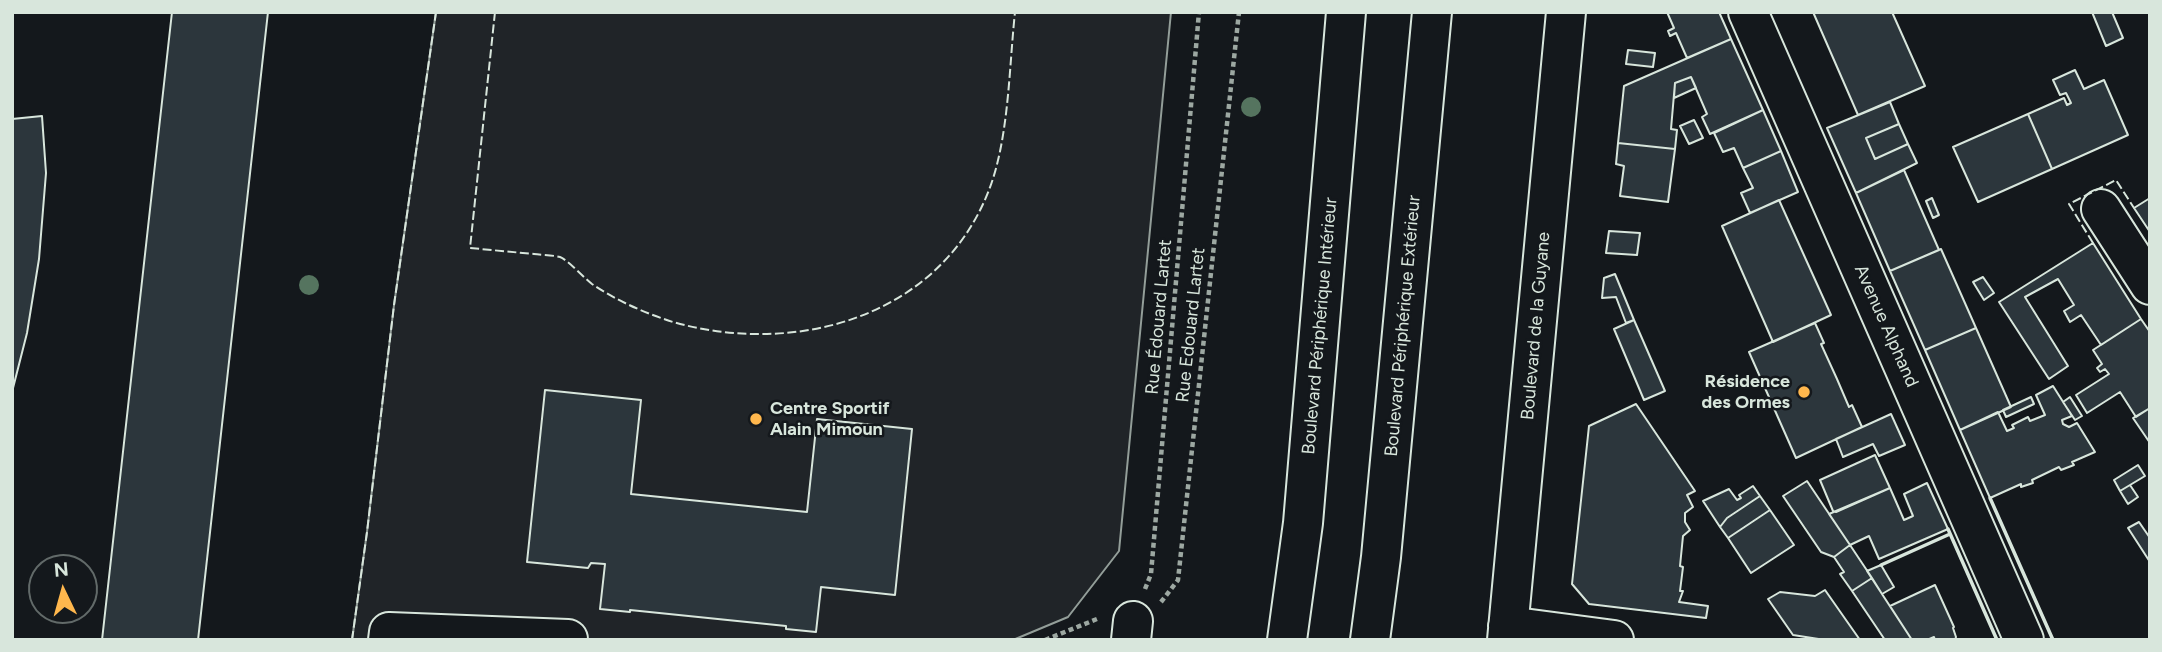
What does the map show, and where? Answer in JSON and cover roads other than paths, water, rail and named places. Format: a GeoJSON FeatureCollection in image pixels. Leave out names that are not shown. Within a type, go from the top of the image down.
{"type":"FeatureCollection","features":[{"type":"Feature","properties":{"kind":"main road","name":"Boulevard Périphérique Intérieur"},"geometry":{"type":"LineString","coordinates":[[1287,640],[1303,523],[1346,12]]}},
{"type":"Feature","properties":{"kind":"main road","name":"Boulevard Périphérique Extérieur"},"geometry":{"type":"LineString","coordinates":[[1370,640],[1381,557],[1432,12]]}},
{"type":"Feature","properties":{"kind":"main road","name":"Boulevard de la Guyane"},"geometry":{"type":"LineString","coordinates":[[1508,633],[1566,12]]}},
{"type":"Feature","properties":{"kind":"main road","name":"Avenue Alphand"},"geometry":{"type":"LineString","coordinates":[[1748,12],[2024,640]]}},
{"type":"Feature","properties":{"kind":"main road"},"geometry":{"type":"LineString","coordinates":[[2101,209],[2150,285]]}},
{"type":"Feature","properties":{"kind":"main road"},"geometry":{"type":"LineString","coordinates":[[388,640],[389,632],[568,639]]}},
{"type":"Feature","properties":{"kind":"main road"},"geometry":{"type":"LineString","coordinates":[[1508,633],[1614,640]]}},
{"type":"Feature","properties":{"kind":"place","name":"Résidence des Ormes"},"geometry":{"type":"Point","coordinates":[1804,392]}},
{"type":"Feature","properties":{"kind":"place","name":"Centre Sportif Alain Mimoun"},"geometry":{"type":"Point","coordinates":[756,419]}}]}
